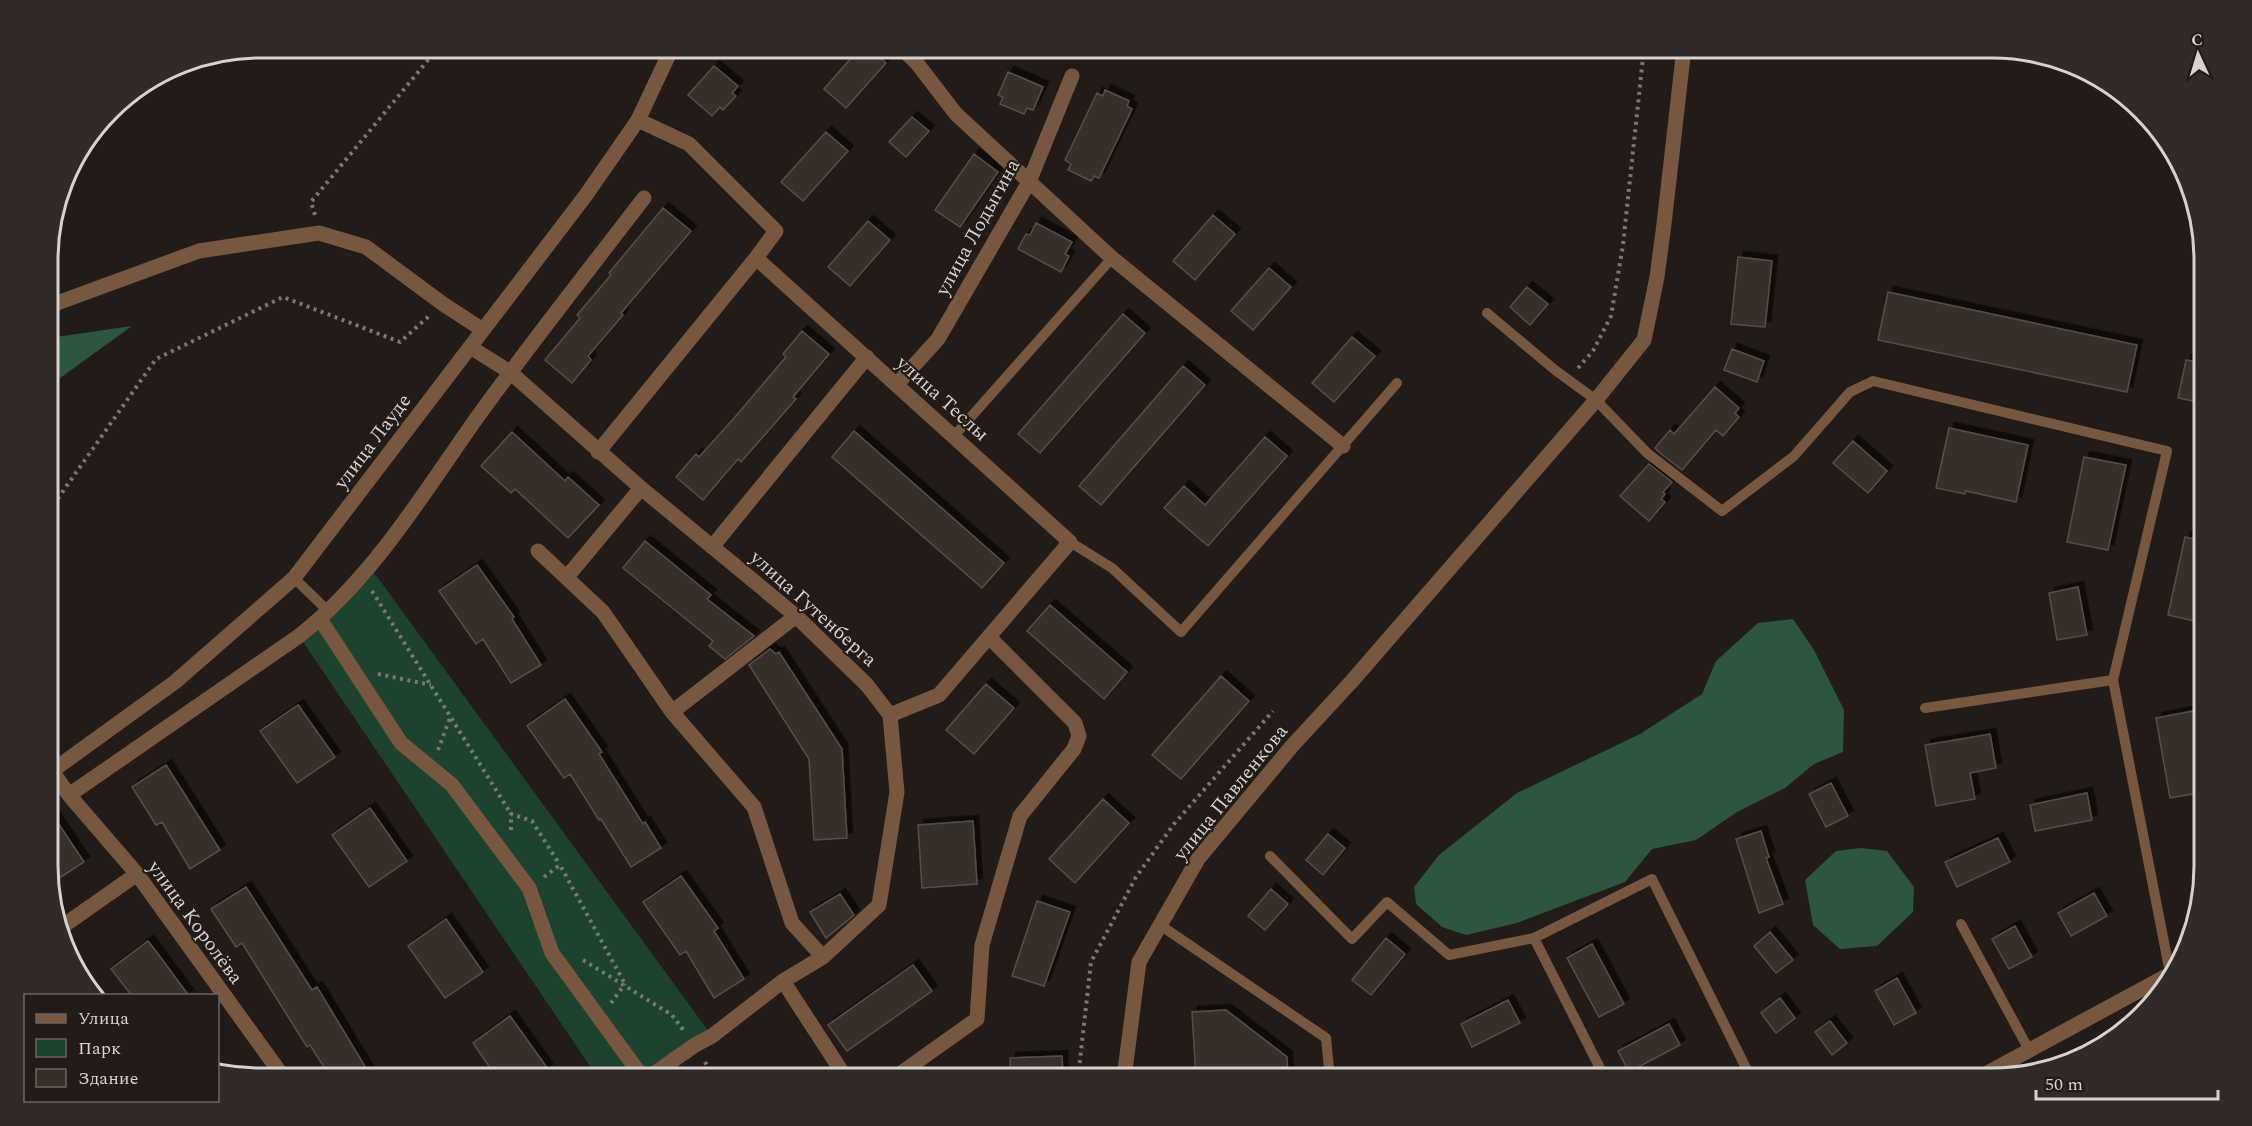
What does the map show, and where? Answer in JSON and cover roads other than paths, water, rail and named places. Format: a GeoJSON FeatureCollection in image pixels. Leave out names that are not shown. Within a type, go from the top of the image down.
{"type":"FeatureCollection","features":[{"type":"Feature","properties":{"kind":"street","name":"улица Лауде"},"geometry":{"type":"LineString","coordinates":[[58,767],[176,682],[294,578],[586,195],[638,120],[667,58]]}},
{"type":"Feature","properties":{"kind":"street"},"geometry":{"type":"LineString","coordinates":[[912,58],[956,114],[1112,258],[1342,447]]}},
{"type":"Feature","properties":{"kind":"street","name":"улица Павленкова"},"geometry":{"type":"LineString","coordinates":[[1125,1068],[1139,962],[1198,859],[1292,746],[1352,681],[1596,400],[1644,340],[1663,234],[1683,58]]}},
{"type":"Feature","properties":{"kind":"street","name":"улица Лодыгина"},"geometry":{"type":"LineString","coordinates":[[897,384],[938,339],[1029,182],[1072,76]]}},
{"type":"Feature","properties":{"kind":"street"},"geometry":{"type":"LineString","coordinates":[[598,452],[776,231],[689,144],[638,120]]}},
{"type":"Feature","properties":{"kind":"street"},"geometry":{"type":"LineString","coordinates":[[69,795],[324,615],[363,576],[510,372],[644,198]]}},
{"type":"Feature","properties":{"kind":"street"},"geometry":{"type":"LineString","coordinates":[[59,302],[199,251],[319,233],[366,247],[443,304],[483,330]]}},
{"type":"Feature","properties":{"kind":"street","name":"улица Теслы"},"geometry":{"type":"LineString","coordinates":[[756,258],[1070,542]]}},
{"type":"Feature","properties":{"kind":"street","name":"улица Гутенберга"},"geometry":{"type":"LineString","coordinates":[[470,348],[510,372],[640,488],[796,616],[867,685],[890,715]]}},
{"type":"Feature","properties":{"kind":"street"},"geometry":{"type":"LineString","coordinates":[[712,547],[867,357]]}},
{"type":"Feature","properties":{"kind":"street"},"geometry":{"type":"LineString","coordinates":[[567,578],[640,488]]}},
{"type":"Feature","properties":{"kind":"street"},"geometry":{"type":"LineString","coordinates":[[663,1068],[712,1036],[783,981],[823,957],[879,905],[897,792],[890,715],[939,695],[1070,542]]}},
{"type":"Feature","properties":{"kind":"street"},"geometry":{"type":"LineString","coordinates":[[538,551],[603,612],[672,712],[754,807],[792,923],[823,957]]}},
{"type":"Feature","properties":{"kind":"street"},"geometry":{"type":"LineString","coordinates":[[324,615],[351,668],[401,743],[452,785],[530,888],[552,953],[636,1068]]}},
{"type":"Feature","properties":{"kind":"street"},"geometry":{"type":"LineString","coordinates":[[672,712],[796,616]]}},
{"type":"Feature","properties":{"kind":"street"},"geometry":{"type":"LineString","coordinates":[[909,1068],[977,1019],[982,945],[1020,816],[1074,749],[1079,736],[1075,723],[990,638]]}},
{"type":"Feature","properties":{"kind":"street","name":"улица Лауде"},"geometry":{"type":"LineString","coordinates":[[58,780],[69,795]]}},
{"type":"Feature","properties":{"kind":"street","name":"улица Королёва"},"geometry":{"type":"LineString","coordinates":[[69,795],[137,874],[277,1068]]}},
{"type":"Feature","properties":{"kind":"street"},"geometry":{"type":"LineString","coordinates":[[67,923],[137,874]]}},
{"type":"Feature","properties":{"kind":"street"},"geometry":{"type":"LineString","coordinates":[[783,981],[839,1068]]}},
{"type":"Feature","properties":{"kind":"street"},"geometry":{"type":"LineString","coordinates":[[1998,1067],[2157,981]]}},
{"type":"Feature","properties":{"kind":"lane"},"geometry":{"type":"LineString","coordinates":[[954,436],[1112,258]]}},
{"type":"Feature","properties":{"kind":"lane"},"geometry":{"type":"LineString","coordinates":[[1487,313],[1567,380],[1596,400],[1647,453],[1722,511],[1794,456],[1850,392],[1874,381],[2167,451],[2113,680],[2168,963]]}},
{"type":"Feature","properties":{"kind":"lane"},"geometry":{"type":"LineString","coordinates":[[1070,542],[1112,568],[1181,632],[1397,383]]}},
{"type":"Feature","properties":{"kind":"lane"},"geometry":{"type":"LineString","coordinates":[[294,578],[324,615]]}},
{"type":"Feature","properties":{"kind":"lane"},"geometry":{"type":"LineString","coordinates":[[1925,708],[2113,680]]}},
{"type":"Feature","properties":{"kind":"lane"},"geometry":{"type":"LineString","coordinates":[[1270,856],[1352,939],[1387,902],[1449,955],[1534,938],[1652,879],[1746,1067]]}},
{"type":"Feature","properties":{"kind":"lane"},"geometry":{"type":"LineString","coordinates":[[1961,924],[2029,1050]]}},
{"type":"Feature","properties":{"kind":"lane"},"geometry":{"type":"LineString","coordinates":[[1160,925],[1326,1038],[1329,1067]]}},
{"type":"Feature","properties":{"kind":"lane"},"geometry":{"type":"LineString","coordinates":[[1534,938],[1600,1067]]}}]}
